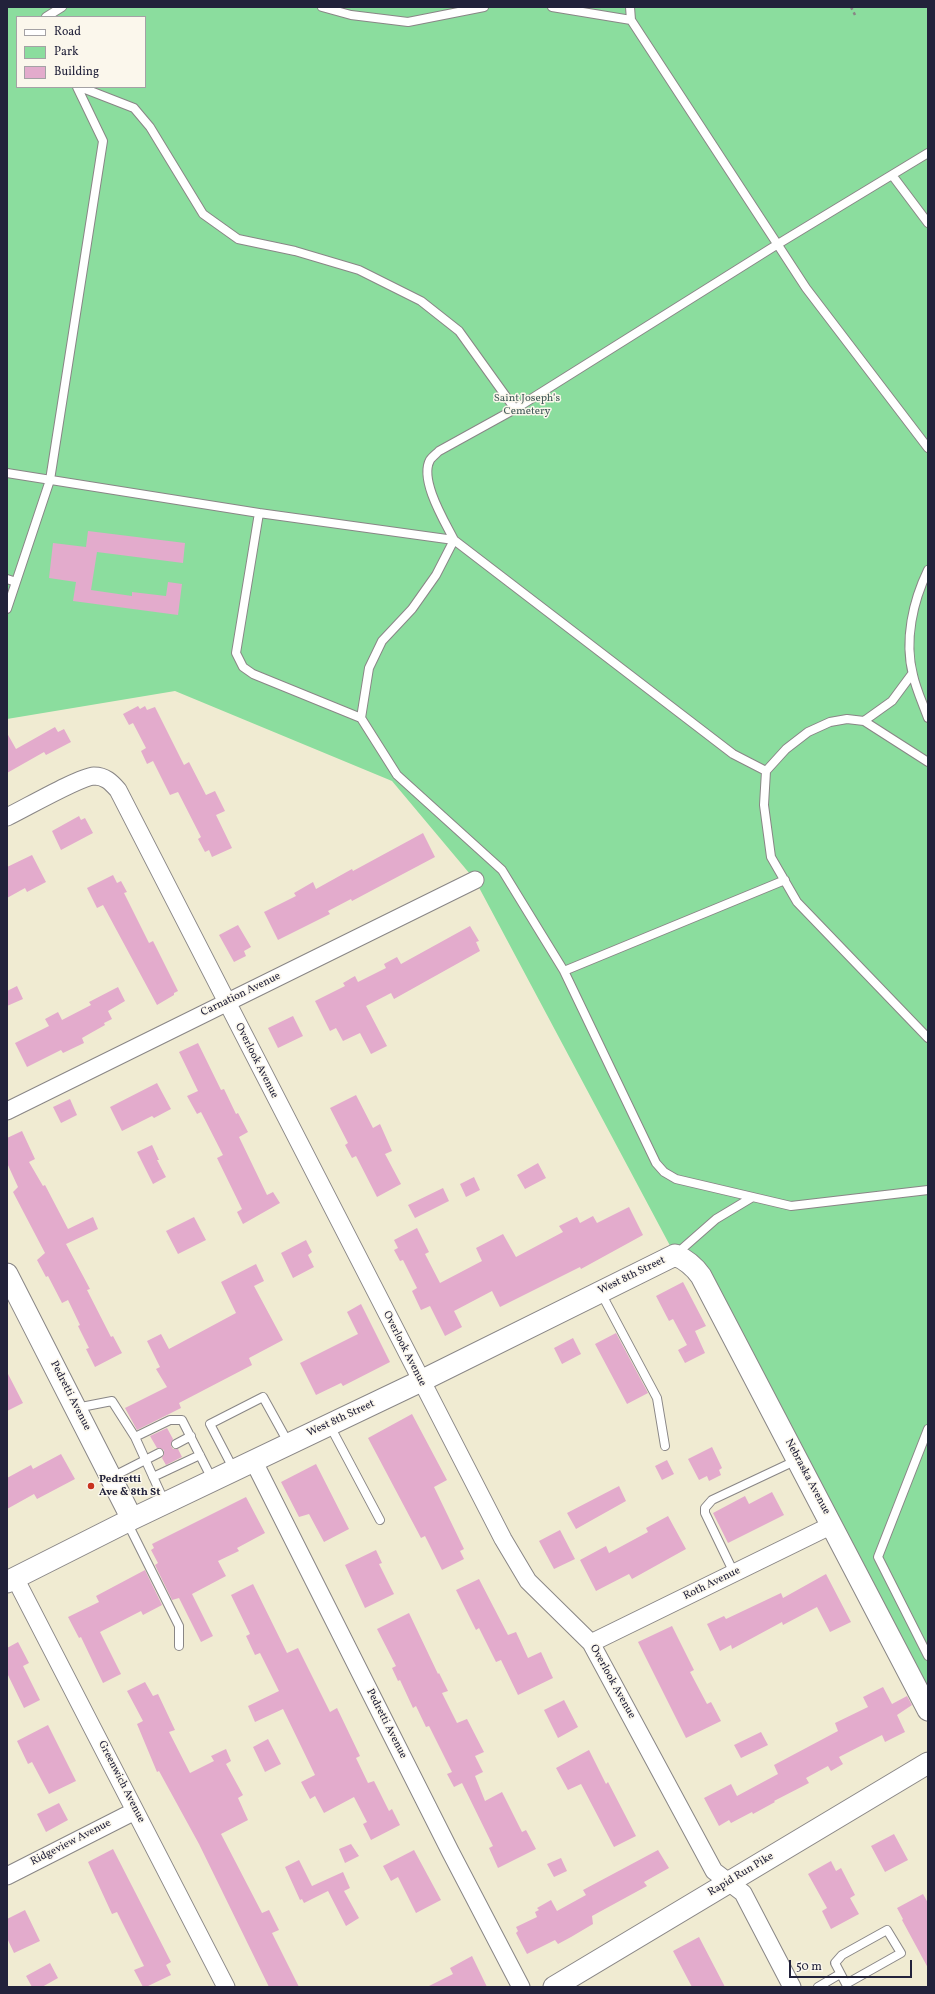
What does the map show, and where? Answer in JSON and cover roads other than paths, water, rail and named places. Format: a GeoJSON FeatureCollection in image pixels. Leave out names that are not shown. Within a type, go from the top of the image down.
{"type":"FeatureCollection","features":[{"type":"Feature","properties":{"kind":"street","name":"Overlook Avenue"},"geometry":{"type":"LineString","coordinates":[[7,817],[86,778],[102,777],[110,780],[118,790],[503,1539],[528,1581],[591,1643],[671,1788],[714,1871],[743,1893],[792,1987]]}},
{"type":"Feature","properties":{"kind":"street","name":"Carnation Avenue"},"geometry":{"type":"LineString","coordinates":[[7,1111],[475,880]]}},
{"type":"Feature","properties":{"kind":"street","name":"West 8th Street"},"geometry":{"type":"LineString","coordinates":[[11,1580],[129,1520],[421,1381],[675,1255]]}},
{"type":"Feature","properties":{"kind":"street","name":"Nebraska Avenue"},"geometry":{"type":"LineString","coordinates":[[675,1255],[684,1259],[695,1268],[701,1276],[928,1710]]}},
{"type":"Feature","properties":{"kind":"street","name":"Pedretti Avenue"},"geometry":{"type":"LineString","coordinates":[[7,1274],[111,1478],[129,1520]]}},
{"type":"Feature","properties":{"kind":"street","name":"Pedretti Avenue"},"geometry":{"type":"LineString","coordinates":[[253,1460],[450,1851],[521,1987]]}},
{"type":"Feature","properties":{"kind":"street","name":"Roth Avenue"},"geometry":{"type":"LineString","coordinates":[[591,1643],[832,1525]]}},
{"type":"Feature","properties":{"kind":"street","name":"Greenwich Avenue"},"geometry":{"type":"LineString","coordinates":[[11,1580],[135,1811],[226,1987]]}},
{"type":"Feature","properties":{"kind":"street","name":"Rapid Run Pike"},"geometry":{"type":"LineString","coordinates":[[554,1987],[928,1763]]}},
{"type":"Feature","properties":{"kind":"street","name":"Ridgeview Avenue"},"geometry":{"type":"LineString","coordinates":[[7,1876],[135,1811]]}},
{"type":"Feature","properties":{"kind":"lane"},"geometry":{"type":"LineString","coordinates":[[48,16],[62,7]]}},
{"type":"Feature","properties":{"kind":"lane"},"geometry":{"type":"LineString","coordinates":[[322,7],[351,15],[408,22],[484,7]]}},
{"type":"Feature","properties":{"kind":"lane"},"geometry":{"type":"LineString","coordinates":[[552,7],[631,20]]}},
{"type":"Feature","properties":{"kind":"lane"},"geometry":{"type":"LineString","coordinates":[[630,7],[631,20],[806,288],[928,448]]}},
{"type":"Feature","properties":{"kind":"lane"},"geometry":{"type":"LineString","coordinates":[[7,609],[50,480],[103,142],[77,88]]}},
{"type":"Feature","properties":{"kind":"lane"},"geometry":{"type":"LineString","coordinates":[[83,88],[134,108],[150,127],[203,214],[238,239],[295,251],[359,270],[421,301],[459,331],[515,409]]}},
{"type":"Feature","properties":{"kind":"lane"},"geometry":{"type":"LineString","coordinates":[[766,772],[733,754],[454,540],[430,489],[428,475],[430,461],[439,451],[515,409],[778,244],[928,153]]}},
{"type":"Feature","properties":{"kind":"lane"},"geometry":{"type":"LineString","coordinates":[[892,175],[928,223]]}},
{"type":"Feature","properties":{"kind":"lane"},"geometry":{"type":"LineString","coordinates":[[7,473],[259,513],[454,540]]}},
{"type":"Feature","properties":{"kind":"lane"},"geometry":{"type":"LineString","coordinates":[[259,513],[236,653],[243,667],[253,674],[361,718],[398,775],[502,870],[564,971],[656,1163],[664,1172],[676,1179],[751,1198],[791,1206],[928,1190]]}},
{"type":"Feature","properties":{"kind":"lane"},"geometry":{"type":"LineString","coordinates":[[361,718],[370,668],[382,642],[412,609],[436,575],[454,540]]}},
{"type":"Feature","properties":{"kind":"lane"},"geometry":{"type":"LineString","coordinates":[[928,570],[920,587],[909,635],[912,674],[928,718]]}},
{"type":"Feature","properties":{"kind":"lane"},"geometry":{"type":"LineString","coordinates":[[7,580],[16,582]]}},
{"type":"Feature","properties":{"kind":"lane"},"geometry":{"type":"LineString","coordinates":[[864,721],[892,701],[912,674]]}},
{"type":"Feature","properties":{"kind":"lane"},"geometry":{"type":"LineString","coordinates":[[928,762],[864,721],[847,719],[830,722],[808,732],[786,749],[766,772],[764,805],[771,857],[797,902],[928,1038]]}},
{"type":"Feature","properties":{"kind":"lane"},"geometry":{"type":"LineString","coordinates":[[564,971],[785,880]]}},
{"type":"Feature","properties":{"kind":"lane"},"geometry":{"type":"LineString","coordinates":[[675,1255],[716,1219],[751,1198]]}},
{"type":"Feature","properties":{"kind":"lane"},"geometry":{"type":"LineString","coordinates":[[601,1292],[657,1398],[665,1446]]}},
{"type":"Feature","properties":{"kind":"lane"},"geometry":{"type":"LineString","coordinates":[[234,1470],[210,1424],[263,1397],[288,1444]]}},
{"type":"Feature","properties":{"kind":"lane"},"geometry":{"type":"LineString","coordinates":[[76,1408],[112,1401],[135,1437],[165,1503]]}},
{"type":"Feature","properties":{"kind":"lane"},"geometry":{"type":"LineString","coordinates":[[135,1437],[170,1420],[182,1420],[213,1480]]}},
{"type":"Feature","properties":{"kind":"lane"},"geometry":{"type":"LineString","coordinates":[[329,1425],[380,1520]]}},
{"type":"Feature","properties":{"kind":"lane"},"geometry":{"type":"LineString","coordinates":[[928,1429],[878,1557],[928,1656]]}},
{"type":"Feature","properties":{"kind":"lane"},"geometry":{"type":"LineString","coordinates":[[176,1444],[191,1436]]}},
{"type":"Feature","properties":{"kind":"lane"},"geometry":{"type":"LineString","coordinates":[[111,1478],[159,1453]]}},
{"type":"Feature","properties":{"kind":"lane"},"geometry":{"type":"LineString","coordinates":[[153,1477],[200,1455]]}},
{"type":"Feature","properties":{"kind":"lane"},"geometry":{"type":"LineString","coordinates":[[734,1573],[705,1513],[705,1508],[712,1500],[798,1460]]}},
{"type":"Feature","properties":{"kind":"lane"},"geometry":{"type":"LineString","coordinates":[[129,1520],[180,1626],[179,1646]]}},
{"type":"Feature","properties":{"kind":"lane"},"geometry":{"type":"LineString","coordinates":[[887,1930],[901,1953],[846,1984],[840,1974],[835,1963],[842,1955],[887,1930]]}},
{"type":"Feature","properties":{"kind":"lane"},"geometry":{"type":"LineString","coordinates":[[818,1987],[840,1974]]}},
{"type":"Feature","properties":{"kind":"place","name":"Pedretti Ave & 8th St"},"geometry":{"type":"Point","coordinates":[91,1486]}},
{"type":"Feature","properties":{"kind":"park label","name":"Saint Joseph’s Cemetery"},"geometry":{"type":"Point","coordinates":[527,405]}}]}
